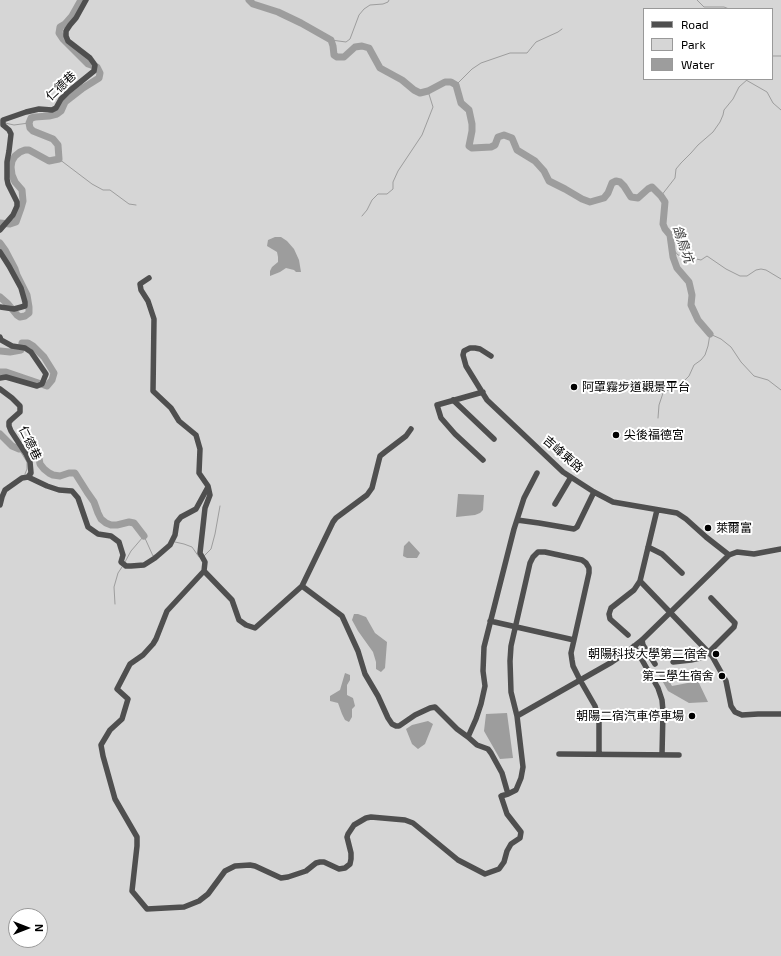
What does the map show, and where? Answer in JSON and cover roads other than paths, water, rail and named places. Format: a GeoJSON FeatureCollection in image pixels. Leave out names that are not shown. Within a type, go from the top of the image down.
{"type":"FeatureCollection","features":[{"type":"Feature","properties":{"kind":"street","name":"仁德巷"},"geometry":{"type":"LineString","coordinates":[[3,226],[13,215],[18,206],[18,202],[8,184],[7,179],[7,162],[10,151],[11,134],[3,125],[3,120],[39,109],[52,110],[56,108],[61,99],[94,68],[90,58],[68,41],[66,36],[66,31],[76,18],[86,0]]}},
{"type":"Feature","properties":{"kind":"street"},"geometry":{"type":"LineString","coordinates":[[0,252],[10,266],[22,288],[25,302],[25,306],[13,309],[0,307]]}},
{"type":"Feature","properties":{"kind":"street"},"geometry":{"type":"LineString","coordinates":[[149,278],[140,284],[141,290],[148,301],[154,319],[154,391],[172,408],[179,421],[196,435],[200,449],[199,473],[208,486],[210,495],[205,508],[200,541],[200,553],[205,562],[204,571],[167,611],[153,644],[143,655],[130,664],[117,689],[128,699],[122,719],[110,730],[101,745],[115,799],[137,837],[132,890],[147,909],[184,907],[199,901],[208,894],[225,870],[235,866],[256,866],[281,878],[306,871],[316,863],[320,862],[324,862],[339,869],[345,868],[350,864],[351,858],[347,837],[348,834],[354,825],[366,818],[371,817],[404,820],[413,823],[458,860],[485,874],[499,869],[504,862],[511,844],[520,838],[521,832],[507,814],[501,796],[516,790],[521,778],[523,767],[511,692],[511,646],[530,563],[538,552],[545,552],[582,560],[589,568],[589,577],[571,653],[573,666],[595,706],[597,713],[599,721],[599,754]]}},
{"type":"Feature","properties":{"kind":"street"},"geometry":{"type":"LineString","coordinates":[[0,337],[1,340],[12,346],[25,348],[31,352],[46,374],[42,384],[36,386],[6,376],[0,378]]}},
{"type":"Feature","properties":{"kind":"street","name":"吉峰東路"},"geometry":{"type":"LineString","coordinates":[[491,356],[480,348],[470,348],[464,351],[463,355],[466,366],[487,400],[564,472],[594,492],[613,502],[677,514],[686,519],[729,555]]}},
{"type":"Feature","properties":{"kind":"street","name":"仁德巷"},"geometry":{"type":"LineString","coordinates":[[0,389],[20,406],[20,412],[11,420],[10,426],[11,431],[30,462],[31,473],[28,477],[22,478],[6,490],[0,505]]}},
{"type":"Feature","properties":{"kind":"street"},"geometry":{"type":"LineString","coordinates":[[482,392],[437,405],[441,418],[455,434],[483,460]]}},
{"type":"Feature","properties":{"kind":"street"},"geometry":{"type":"LineString","coordinates":[[453,400],[494,439]]}},
{"type":"Feature","properties":{"kind":"street"},"geometry":{"type":"LineString","coordinates":[[204,571],[232,600],[239,620],[246,625],[255,628],[302,586],[333,522],[336,518],[367,495],[372,488],[380,456],[406,436],[411,429]]}},
{"type":"Feature","properties":{"kind":"street"},"geometry":{"type":"LineString","coordinates":[[468,737],[481,704],[484,686],[484,647],[490,620],[514,529],[524,498],[537,473]]}},
{"type":"Feature","properties":{"kind":"street"},"geometry":{"type":"LineString","coordinates":[[28,477],[59,490],[72,491],[78,498],[88,527],[98,534],[110,536],[119,542],[123,555],[121,562],[126,566],[144,565],[155,558],[171,544],[177,522],[181,517],[196,509],[208,486]]}},
{"type":"Feature","properties":{"kind":"street"},"geometry":{"type":"LineString","coordinates":[[555,504],[571,477]]}},
{"type":"Feature","properties":{"kind":"street"},"geometry":{"type":"LineString","coordinates":[[517,520],[574,529],[577,527],[594,492]]}},
{"type":"Feature","properties":{"kind":"street"},"geometry":{"type":"LineString","coordinates":[[628,635],[610,619],[609,614],[611,608],[634,590],[640,581],[657,510]]}},
{"type":"Feature","properties":{"kind":"street"},"geometry":{"type":"LineString","coordinates":[[648,547],[662,554],[682,573]]}},
{"type":"Feature","properties":{"kind":"street"},"geometry":{"type":"LineString","coordinates":[[516,716],[627,652],[642,640],[729,555],[737,552],[754,554],[781,549]]}},
{"type":"Feature","properties":{"kind":"street"},"geometry":{"type":"LineString","coordinates":[[640,581],[709,652],[726,681],[731,706],[735,712],[742,715],[781,714]]}},
{"type":"Feature","properties":{"kind":"street"},"geometry":{"type":"LineString","coordinates":[[302,586],[342,616],[358,651],[365,674],[392,724],[399,726],[415,715],[435,707],[457,729],[477,745],[491,753],[502,773],[508,794]]}},
{"type":"Feature","properties":{"kind":"street"},"geometry":{"type":"LineString","coordinates":[[673,662],[700,658],[709,652],[734,627],[735,623],[711,598]]}},
{"type":"Feature","properties":{"kind":"street"},"geometry":{"type":"LineString","coordinates":[[490,620],[574,640]]}},
{"type":"Feature","properties":{"kind":"street"},"geometry":{"type":"LineString","coordinates":[[642,640],[643,645],[655,664]]}},
{"type":"Feature","properties":{"kind":"street"},"geometry":{"type":"LineString","coordinates":[[634,646],[658,688],[662,700],[662,755]]}},
{"type":"Feature","properties":{"kind":"street"},"geometry":{"type":"LineString","coordinates":[[559,754],[679,755]]}},
{"type":"Feature","properties":{"kind":"water"},"geometry":{"type":"Polygon","coordinates":[[[275,237],[281,237],[294,249],[299,260],[301,272],[296,272],[286,268],[270,276],[272,267],[278,262],[278,257],[277,252],[267,246],[268,240],[275,237]]]}},
{"type":"Feature","properties":{"kind":"water"},"geometry":{"type":"Polygon","coordinates":[[[458,494],[484,495],[483,510],[475,515],[456,517],[458,494]]]}},
{"type":"Feature","properties":{"kind":"water"},"geometry":{"type":"Polygon","coordinates":[[[409,541],[420,553],[417,558],[407,558],[403,556],[404,546],[409,541]]]}},
{"type":"Feature","properties":{"kind":"water"},"geometry":{"type":"Polygon","coordinates":[[[354,614],[366,617],[375,633],[387,642],[385,668],[381,672],[376,669],[376,662],[373,652],[352,620],[354,614]]]}},
{"type":"Feature","properties":{"kind":"water"},"geometry":{"type":"Polygon","coordinates":[[[664,672],[672,686],[698,681],[708,702],[689,703],[668,691],[659,675],[664,672]]]}},
{"type":"Feature","properties":{"kind":"water"},"geometry":{"type":"Polygon","coordinates":[[[345,673],[350,675],[350,680],[347,685],[347,695],[353,698],[355,706],[352,709],[352,717],[349,722],[345,720],[338,703],[330,701],[330,696],[340,690],[345,673]]]}},
{"type":"Feature","properties":{"kind":"water"},"geometry":{"type":"Polygon","coordinates":[[[507,713],[513,758],[500,759],[484,731],[486,714],[507,713]]]}},
{"type":"Feature","properties":{"kind":"water"},"geometry":{"type":"Polygon","coordinates":[[[428,721],[433,724],[425,744],[418,749],[412,744],[406,729],[412,725],[428,721]]]}},
{"type":"Feature","properties":{"kind":"waterway"},"geometry":{"type":"LineString","coordinates":[[0,223],[10,224],[16,222],[23,201],[22,190],[15,182],[12,175],[11,167],[15,156],[20,152],[29,150],[49,161],[59,159],[58,145],[53,139],[33,131],[30,128],[29,123],[31,118],[57,114],[61,111],[65,102],[99,78],[100,73],[97,67],[88,64],[59,33],[60,27],[72,16],[81,0]]}},
{"type":"Feature","properties":{"kind":"waterway","name":"鴿鳥坑"},"geometry":{"type":"LineString","coordinates":[[249,0],[253,4],[278,12],[301,23],[331,40],[334,55],[337,57],[344,57],[355,47],[362,46],[369,48],[380,68],[402,80],[420,93],[428,91],[445,82],[451,82],[456,85],[461,103],[469,110],[472,124],[469,146],[472,148],[491,147],[495,145],[498,137],[504,135],[512,138],[517,150],[535,161],[544,171],[549,181],[590,202],[604,198],[612,183],[616,181],[620,182],[624,186],[631,197],[638,198],[652,187],[665,202],[663,224],[670,235],[673,257],[677,268],[689,282],[692,295],[691,305],[698,320],[710,334]]}},
{"type":"Feature","properties":{"kind":"waterway"},"geometry":{"type":"LineString","coordinates":[[331,40],[346,42],[350,39],[359,15],[364,9],[370,5],[383,4],[389,0]]}},
{"type":"Feature","properties":{"kind":"waterway"},"geometry":{"type":"LineString","coordinates":[[697,0],[704,7],[726,8]]}},
{"type":"Feature","properties":{"kind":"waterway"},"geometry":{"type":"LineString","coordinates":[[456,85],[472,69],[481,63],[510,53],[527,53],[536,42],[562,29]]}},
{"type":"Feature","properties":{"kind":"waterway"},"geometry":{"type":"LineString","coordinates":[[773,56],[781,56]]}},
{"type":"Feature","properties":{"kind":"waterway"},"geometry":{"type":"LineString","coordinates":[[746,80],[767,92],[773,103],[781,110]]}},
{"type":"Feature","properties":{"kind":"waterway"},"geometry":{"type":"LineString","coordinates":[[661,196],[675,178],[676,169],[698,145],[713,132],[720,122],[724,110],[733,99],[739,87],[747,80]]}},
{"type":"Feature","properties":{"kind":"waterway"},"geometry":{"type":"LineString","coordinates":[[362,216],[372,200],[378,194],[387,194],[393,189],[393,182],[398,171],[422,135],[433,107],[428,91]]}},
{"type":"Feature","properties":{"kind":"waterway"},"geometry":{"type":"LineString","coordinates":[[5,123],[14,125],[29,123]]}},
{"type":"Feature","properties":{"kind":"waterway"},"geometry":{"type":"LineString","coordinates":[[59,159],[92,184],[103,190],[110,190],[129,204],[136,205]]}},
{"type":"Feature","properties":{"kind":"waterway"},"geometry":{"type":"LineString","coordinates":[[0,243],[15,269],[27,295],[29,313],[20,317],[0,297]]}},
{"type":"Feature","properties":{"kind":"waterway"},"geometry":{"type":"LineString","coordinates":[[673,249],[678,255],[701,260],[707,256],[726,269],[740,276],[747,276],[756,270],[761,269],[766,270],[781,279]]}},
{"type":"Feature","properties":{"kind":"waterway"},"geometry":{"type":"LineString","coordinates":[[658,418],[659,405],[663,393],[684,381],[689,376],[694,365],[705,355],[710,334],[721,339],[731,347],[741,362],[754,376],[768,380],[781,390]]}},
{"type":"Feature","properties":{"kind":"waterway"},"geometry":{"type":"LineString","coordinates":[[0,351],[10,352],[21,350],[22,343],[28,343],[44,357],[54,373],[52,380],[47,386],[6,372],[0,372]]}},
{"type":"Feature","properties":{"kind":"waterway"},"geometry":{"type":"LineString","coordinates":[[0,434],[12,446],[19,449],[32,449],[36,452],[40,464],[49,473],[60,476],[75,473],[94,502],[101,519],[111,525],[129,522],[134,523],[144,536]]}},
{"type":"Feature","properties":{"kind":"waterway"},"geometry":{"type":"LineString","coordinates":[[19,449],[27,462],[25,474]]}},
{"type":"Feature","properties":{"kind":"waterway"},"geometry":{"type":"LineString","coordinates":[[204,556],[211,549],[220,506]]}},
{"type":"Feature","properties":{"kind":"waterway"},"geometry":{"type":"LineString","coordinates":[[144,536],[153,556],[154,555]]}},
{"type":"Feature","properties":{"kind":"waterway"},"geometry":{"type":"LineString","coordinates":[[125,562],[131,551],[143,537]]}},
{"type":"Feature","properties":{"kind":"waterway"},"geometry":{"type":"LineString","coordinates":[[175,542],[192,547],[199,557]]}},
{"type":"Feature","properties":{"kind":"waterway"},"geometry":{"type":"LineString","coordinates":[[115,604],[114,587],[118,573],[122,567]]}},
{"type":"Feature","properties":{"kind":"place","name":"阿罩霧步道觀景平台"},"geometry":{"type":"Point","coordinates":[574,387]}},
{"type":"Feature","properties":{"kind":"place","name":"尖後福德宮"},"geometry":{"type":"Point","coordinates":[616,435]}},
{"type":"Feature","properties":{"kind":"place","name":"萊爾富"},"geometry":{"type":"Point","coordinates":[708,528]}},
{"type":"Feature","properties":{"kind":"place","name":"朝陽科技大學第二宿舍"},"geometry":{"type":"Point","coordinates":[716,654]}},
{"type":"Feature","properties":{"kind":"place","name":"第二學生宿舍"},"geometry":{"type":"Point","coordinates":[722,676]}},
{"type":"Feature","properties":{"kind":"place","name":"朝陽二宿汽車停車場"},"geometry":{"type":"Point","coordinates":[692,716]}}]}
